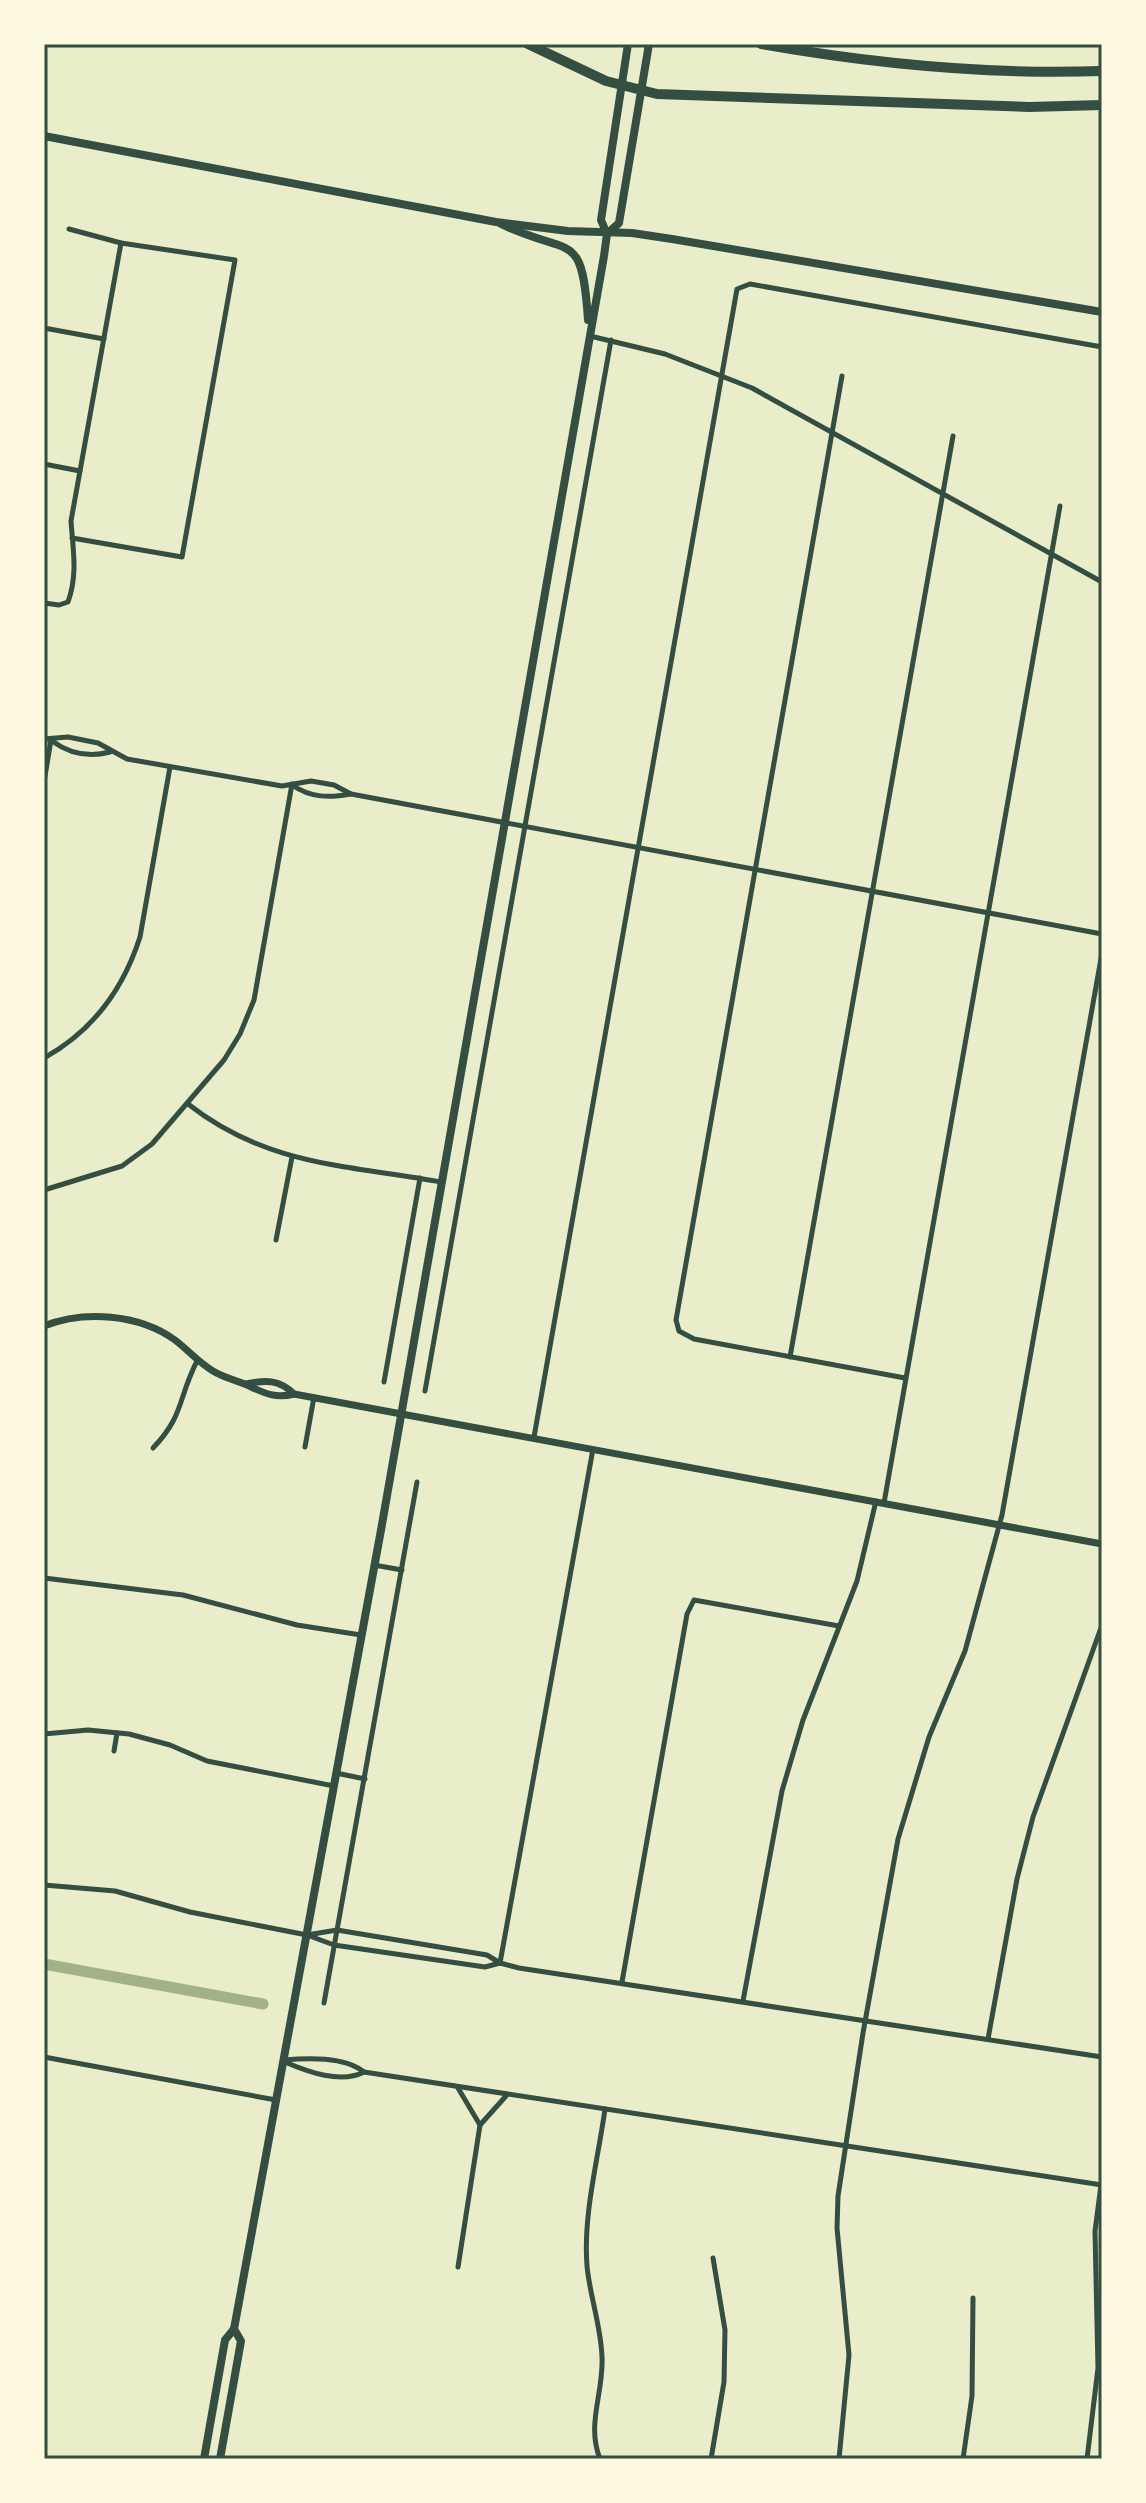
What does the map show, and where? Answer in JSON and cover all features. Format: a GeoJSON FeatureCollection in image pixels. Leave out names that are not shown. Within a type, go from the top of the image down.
{"type":"FeatureCollection","features":[{"type":"Feature","properties":{"kind":"highway"},"geometry":{"type":"LineString","coordinates":[[528,44],[621,86],[657,94],[901,103],[1102,105]]}},
{"type":"Feature","properties":{"kind":"highway"},"geometry":{"type":"LineString","coordinates":[[761,44],[910,66],[1017,72],[1102,71]]}},
{"type":"Feature","properties":{"kind":"main road"},"geometry":{"type":"LineString","coordinates":[[204,2459],[225,2340],[234,2329],[401,1413],[607,234],[601,220],[628,44]]}},
{"type":"Feature","properties":{"kind":"main road"},"geometry":{"type":"LineString","coordinates":[[607,234],[619,223],[649,44]]}},
{"type":"Feature","properties":{"kind":"main road"},"geometry":{"type":"LineString","coordinates":[[44,136],[496,222],[607,234],[632,233],[1102,312]]}},
{"type":"Feature","properties":{"kind":"main road"},"geometry":{"type":"LineString","coordinates":[[496,222],[531,238],[566,246],[576,255],[585,282],[589,335]]}},
{"type":"Feature","properties":{"kind":"main road"},"geometry":{"type":"LineString","coordinates":[[220,2459],[241,2341],[234,2329]]}},
{"type":"Feature","properties":{"kind":"street"},"geometry":{"type":"LineString","coordinates":[[69,229],[121,243],[235,260],[182,557],[72,538]]}},
{"type":"Feature","properties":{"kind":"street"},"geometry":{"type":"LineString","coordinates":[[44,603],[59,605],[68,602],[76,558],[71,521],[121,243]]}},
{"type":"Feature","properties":{"kind":"street"},"geometry":{"type":"LineString","coordinates":[[534,1437],[736,292],[741,285],[1102,347]]}},
{"type":"Feature","properties":{"kind":"street"},"geometry":{"type":"LineString","coordinates":[[44,328],[104,339]]}},
{"type":"Feature","properties":{"kind":"street"},"geometry":{"type":"LineString","coordinates":[[589,335],[665,354],[722,375],[832,432],[1102,582]]}},
{"type":"Feature","properties":{"kind":"street"},"geometry":{"type":"LineString","coordinates":[[425,1391],[611,340]]}},
{"type":"Feature","properties":{"kind":"street"},"geometry":{"type":"LineString","coordinates":[[842,376],[676,1315],[679,1331],[694,1339],[905,1378]]}},
{"type":"Feature","properties":{"kind":"street"},"geometry":{"type":"LineString","coordinates":[[790,1357],[953,436]]}},
{"type":"Feature","properties":{"kind":"street"},"geometry":{"type":"LineString","coordinates":[[44,464],[80,471]]}},
{"type":"Feature","properties":{"kind":"street"},"geometry":{"type":"LineString","coordinates":[[743,2001],[782,1791],[803,1720],[857,1581],[880,1502],[905,1378],[1060,506]]}},
{"type":"Feature","properties":{"kind":"street"},"geometry":{"type":"LineString","coordinates":[[48,740],[68,737],[98,743],[127,759],[282,786],[311,781],[334,785],[351,794],[1102,934]]}},
{"type":"Feature","properties":{"kind":"street"},"geometry":{"type":"LineString","coordinates":[[48,740],[66,751],[95,756],[110,752]]}},
{"type":"Feature","properties":{"kind":"street"},"geometry":{"type":"LineString","coordinates":[[44,782],[48,740]]}},
{"type":"Feature","properties":{"kind":"street"},"geometry":{"type":"LineString","coordinates":[[44,1058],[90,1025],[124,980],[140,937],[170,767]]}},
{"type":"Feature","properties":{"kind":"street"},"geometry":{"type":"LineString","coordinates":[[292,784],[305,794],[329,798],[351,794]]}},
{"type":"Feature","properties":{"kind":"street"},"geometry":{"type":"LineString","coordinates":[[44,1190],[122,1166],[152,1144],[224,1060],[240,1034],[254,1000],[292,784]]}},
{"type":"Feature","properties":{"kind":"street"},"geometry":{"type":"LineString","coordinates":[[839,2459],[849,2355],[837,2228],[844,2146],[865,2021],[905,1813],[929,1737],[969,1639],[999,1524],[1102,953]]}},
{"type":"Feature","properties":{"kind":"street"},"geometry":{"type":"LineString","coordinates":[[188,1104],[234,1136],[292,1157],[441,1182]]}},
{"type":"Feature","properties":{"kind":"street"},"geometry":{"type":"LineString","coordinates":[[276,1240],[292,1157]]}},
{"type":"Feature","properties":{"kind":"street"},"geometry":{"type":"LineString","coordinates":[[384,1382],[420,1178]]}},
{"type":"Feature","properties":{"kind":"street"},"geometry":{"type":"LineString","coordinates":[[44,1326],[72,1317],[91,1317],[151,1326],[177,1341],[216,1374],[271,1395],[314,1397],[1102,1544]]}},
{"type":"Feature","properties":{"kind":"street"},"geometry":{"type":"LineString","coordinates":[[153,1448],[178,1418],[186,1382],[197,1361]]}},
{"type":"Feature","properties":{"kind":"street"},"geometry":{"type":"LineString","coordinates":[[246,1384],[263,1380],[284,1384],[294,1394]]}},
{"type":"Feature","properties":{"kind":"street"},"geometry":{"type":"LineString","coordinates":[[305,1447],[314,1397]]}},
{"type":"Feature","properties":{"kind":"street"},"geometry":{"type":"LineString","coordinates":[[500,1963],[593,1449]]}},
{"type":"Feature","properties":{"kind":"street"},"geometry":{"type":"LineString","coordinates":[[324,2003],[417,1482]]}},
{"type":"Feature","properties":{"kind":"street"},"geometry":{"type":"LineString","coordinates":[[374,1565],[402,1570]]}},
{"type":"Feature","properties":{"kind":"street"},"geometry":{"type":"LineString","coordinates":[[44,1578],[183,1595],[297,1625],[361,1635]]}},
{"type":"Feature","properties":{"kind":"street"},"geometry":{"type":"LineString","coordinates":[[622,1982],[687,1614],[694,1600],[839,1626]]}},
{"type":"Feature","properties":{"kind":"street"},"geometry":{"type":"LineString","coordinates":[[988,2039],[1017,1879],[1033,1817],[1102,1625]]}},
{"type":"Feature","properties":{"kind":"street"},"geometry":{"type":"LineString","coordinates":[[44,1734],[88,1730],[117,1733],[160,1741],[207,1761],[334,1786]]}},
{"type":"Feature","properties":{"kind":"street"},"geometry":{"type":"LineString","coordinates":[[114,1751],[117,1733]]}},
{"type":"Feature","properties":{"kind":"street"},"geometry":{"type":"LineString","coordinates":[[336,1773],[365,1779]]}},
{"type":"Feature","properties":{"kind":"street"},"geometry":{"type":"LineString","coordinates":[[44,1885],[115,1891],[190,1912],[307,1935],[334,1945],[485,1967],[500,1963]]}},
{"type":"Feature","properties":{"kind":"street"},"geometry":{"type":"LineString","coordinates":[[307,1935],[337,1930],[487,1955],[500,1963],[1102,2057]]}},
{"type":"Feature","properties":{"kind":"street"},"geometry":{"type":"LineString","coordinates":[[44,2057],[276,2100]]}},
{"type":"Feature","properties":{"kind":"street"},"geometry":{"type":"LineString","coordinates":[[282,2060],[308,2058],[355,2065],[364,2072],[457,2087],[1102,2185],[1095,2231],[1098,2368],[1087,2459]]}},
{"type":"Feature","properties":{"kind":"street"},"geometry":{"type":"LineString","coordinates":[[282,2060],[305,2071],[352,2078],[364,2072]]}},
{"type":"Feature","properties":{"kind":"street"},"geometry":{"type":"LineString","coordinates":[[457,2087],[480,2125]]}},
{"type":"Feature","properties":{"kind":"street"},"geometry":{"type":"LineString","coordinates":[[458,2267],[480,2125],[507,2095]]}},
{"type":"Feature","properties":{"kind":"street"},"geometry":{"type":"LineString","coordinates":[[600,2459],[594,2433],[603,2360],[588,2274],[587,2239],[605,2109]]}},
{"type":"Feature","properties":{"kind":"street"},"geometry":{"type":"LineString","coordinates":[[711,2459],[724,2382],[725,2330],[713,2258]]}},
{"type":"Feature","properties":{"kind":"street"},"geometry":{"type":"LineString","coordinates":[[963,2459],[972,2396],[973,2298]]}},
{"type":"Feature","properties":{"kind":"waterway"},"geometry":{"type":"LineString","coordinates":[[44,1964],[263,2004]]}}]}
